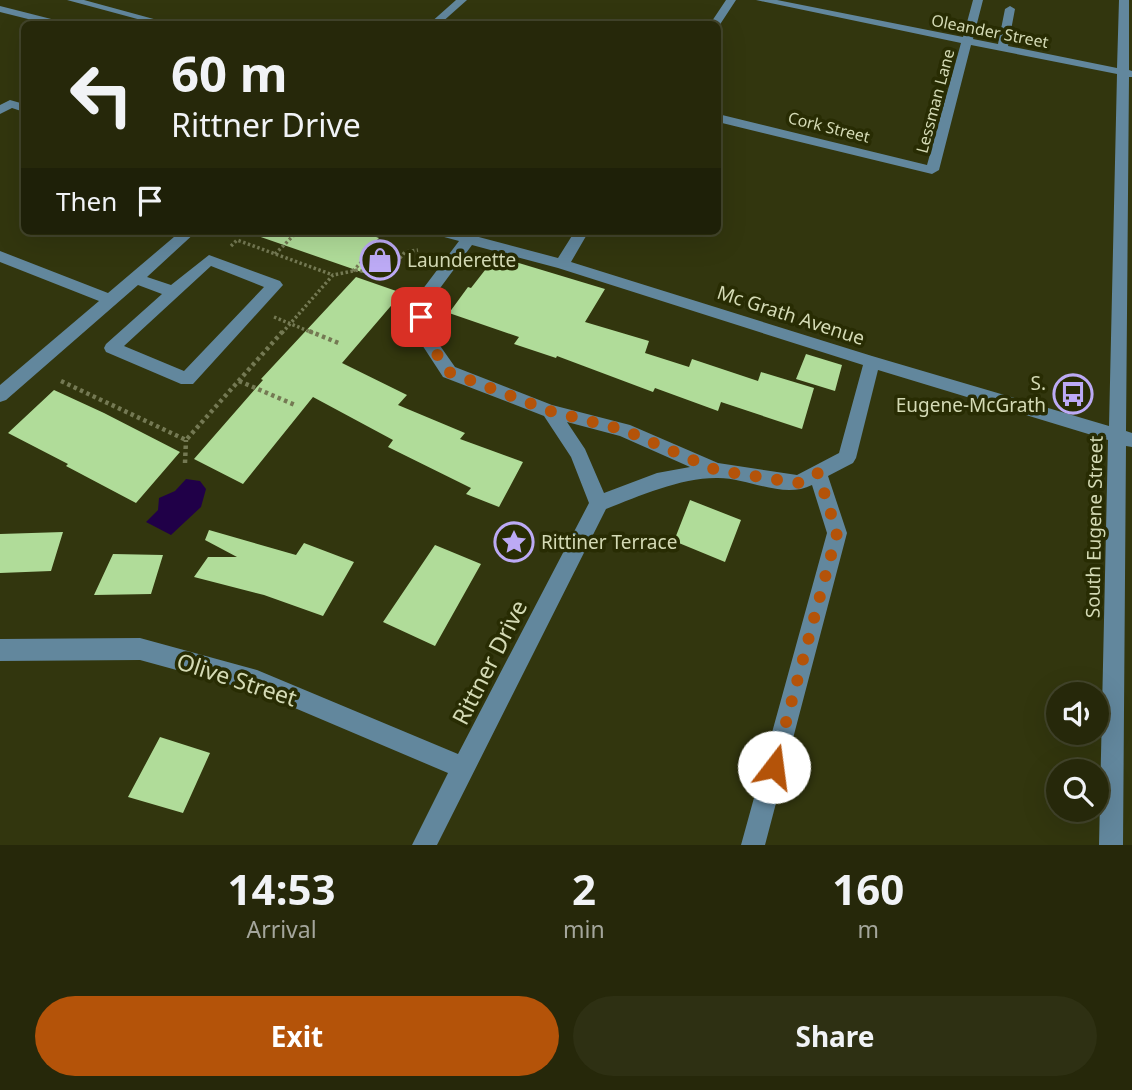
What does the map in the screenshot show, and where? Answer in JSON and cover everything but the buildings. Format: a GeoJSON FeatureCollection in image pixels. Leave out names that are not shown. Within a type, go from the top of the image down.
{"type":"FeatureCollection","features":[{"type":"Feature","properties":{"kind":"street"},"geometry":{"type":"LineString","coordinates":[[3,12],[29,0]]}},
{"type":"Feature","properties":{"kind":"street"},"geometry":{"type":"LineString","coordinates":[[72,0],[155,21]]}},
{"type":"Feature","properties":{"kind":"street"},"geometry":{"type":"LineString","coordinates":[[438,21],[462,0]]}},
{"type":"Feature","properties":{"kind":"street"},"geometry":{"type":"LineString","coordinates":[[717,21],[732,0]]}},
{"type":"Feature","properties":{"kind":"street","name":"Oleander Street"},"geometry":{"type":"LineString","coordinates":[[761,0],[1127,73]]}},
{"type":"Feature","properties":{"kind":"street","name":"Lessman Lane"},"geometry":{"type":"LineString","coordinates":[[932,170],[978,0]]}},
{"type":"Feature","properties":{"kind":"street","name":"South Eugene Street"},"geometry":{"type":"LineString","coordinates":[[1111,845],[1124,437],[1127,73],[1124,0]]}},
{"type":"Feature","properties":{"kind":"street"},"geometry":{"type":"LineString","coordinates":[[1002,50],[1010,9]]}},
{"type":"Feature","properties":{"kind":"street"},"geometry":{"type":"LineString","coordinates":[[3,12],[45,21]]}},
{"type":"Feature","properties":{"kind":"street"},"geometry":{"type":"LineString","coordinates":[[0,110],[10,104],[21,107]]}},
{"type":"Feature","properties":{"kind":"street","name":"Cork Street"},"geometry":{"type":"LineString","coordinates":[[721,119],[932,170]]}},
{"type":"Feature","properties":{"kind":"street"},"geometry":{"type":"LineString","coordinates":[[0,395],[185,235]]}},
{"type":"Feature","properties":{"kind":"street","name":"Mc Grath Avenue"},"geometry":{"type":"LineString","coordinates":[[451,235],[562,264],[872,362],[1124,437]]}},
{"type":"Feature","properties":{"kind":"street"},"geometry":{"type":"LineString","coordinates":[[562,264],[580,235]]}},
{"type":"Feature","properties":{"kind":"street"},"geometry":{"type":"LineString","coordinates":[[468,240],[421,302],[421,331],[449,372],[550,411],[624,430],[716,470],[798,483],[847,458],[872,362]]}},
{"type":"Feature","properties":{"kind":"street"},"geometry":{"type":"LineString","coordinates":[[0,256],[111,300]]}},
{"type":"Feature","properties":{"kind":"street"},"geometry":{"type":"LineString","coordinates":[[209,260],[275,285],[187,379],[112,348],[173,292],[209,260]]}},
{"type":"Feature","properties":{"kind":"street"},"geometry":{"type":"LineString","coordinates":[[135,278],[173,292]]}},
{"type":"Feature","properties":{"kind":"street"},"geometry":{"type":"LineString","coordinates":[[550,411],[579,454],[599,503],[657,481],[716,470]]}},
{"type":"Feature","properties":{"kind":"street"},"geometry":{"type":"LineString","coordinates":[[753,845],[837,533],[818,473]]}},
{"type":"Feature","properties":{"kind":"street","name":"Rittner Drive"},"geometry":{"type":"LineString","coordinates":[[424,845],[599,503]]}},
{"type":"Feature","properties":{"kind":"street","name":"Olive Street"},"geometry":{"type":"LineString","coordinates":[[0,650],[140,649],[257,681],[462,767]]}},
{"type":"Feature","properties":{"kind":"path"},"geometry":{"type":"LineString","coordinates":[[275,254],[294,235]]}},
{"type":"Feature","properties":{"kind":"path"},"geometry":{"type":"LineString","coordinates":[[237,240],[333,275]]}},
{"type":"Feature","properties":{"kind":"path"},"geometry":{"type":"LineString","coordinates":[[353,272],[374,249]]}},
{"type":"Feature","properties":{"kind":"path"},"geometry":{"type":"LineString","coordinates":[[290,324],[341,344]]}},
{"type":"Feature","properties":{"kind":"path"},"geometry":{"type":"LineString","coordinates":[[239,381],[295,405]]}},
{"type":"Feature","properties":{"kind":"path"},"geometry":{"type":"LineString","coordinates":[[185,463],[186,440]]}},
{"type":"Feature","properties":{"kind":"shaded area"},"geometry":{"type":"Polygon","coordinates":[[[186,479],[200,481],[206,489],[201,507],[171,535],[146,522],[158,510],[159,498],[175,491],[186,479]]]}},
{"type":"Feature","properties":{"kind":"place","name":"Launderette"},"geometry":{"type":"Point","coordinates":[380,260]}},
{"type":"Feature","properties":{"kind":"place","name":"S. Eugene-McGrath"},"geometry":{"type":"Point","coordinates":[1073,394]}},
{"type":"Feature","properties":{"kind":"place","name":"Rittiner Terrace"},"geometry":{"type":"Point","coordinates":[514,542]}},
{"type":"Feature","properties":{"kind":"route"},"geometry":{"type":"LineString","coordinates":[[421,317],[421,331],[449,372],[550,411],[624,430],[716,470],[798,483],[818,473],[837,533],[774,767]]}}]}
